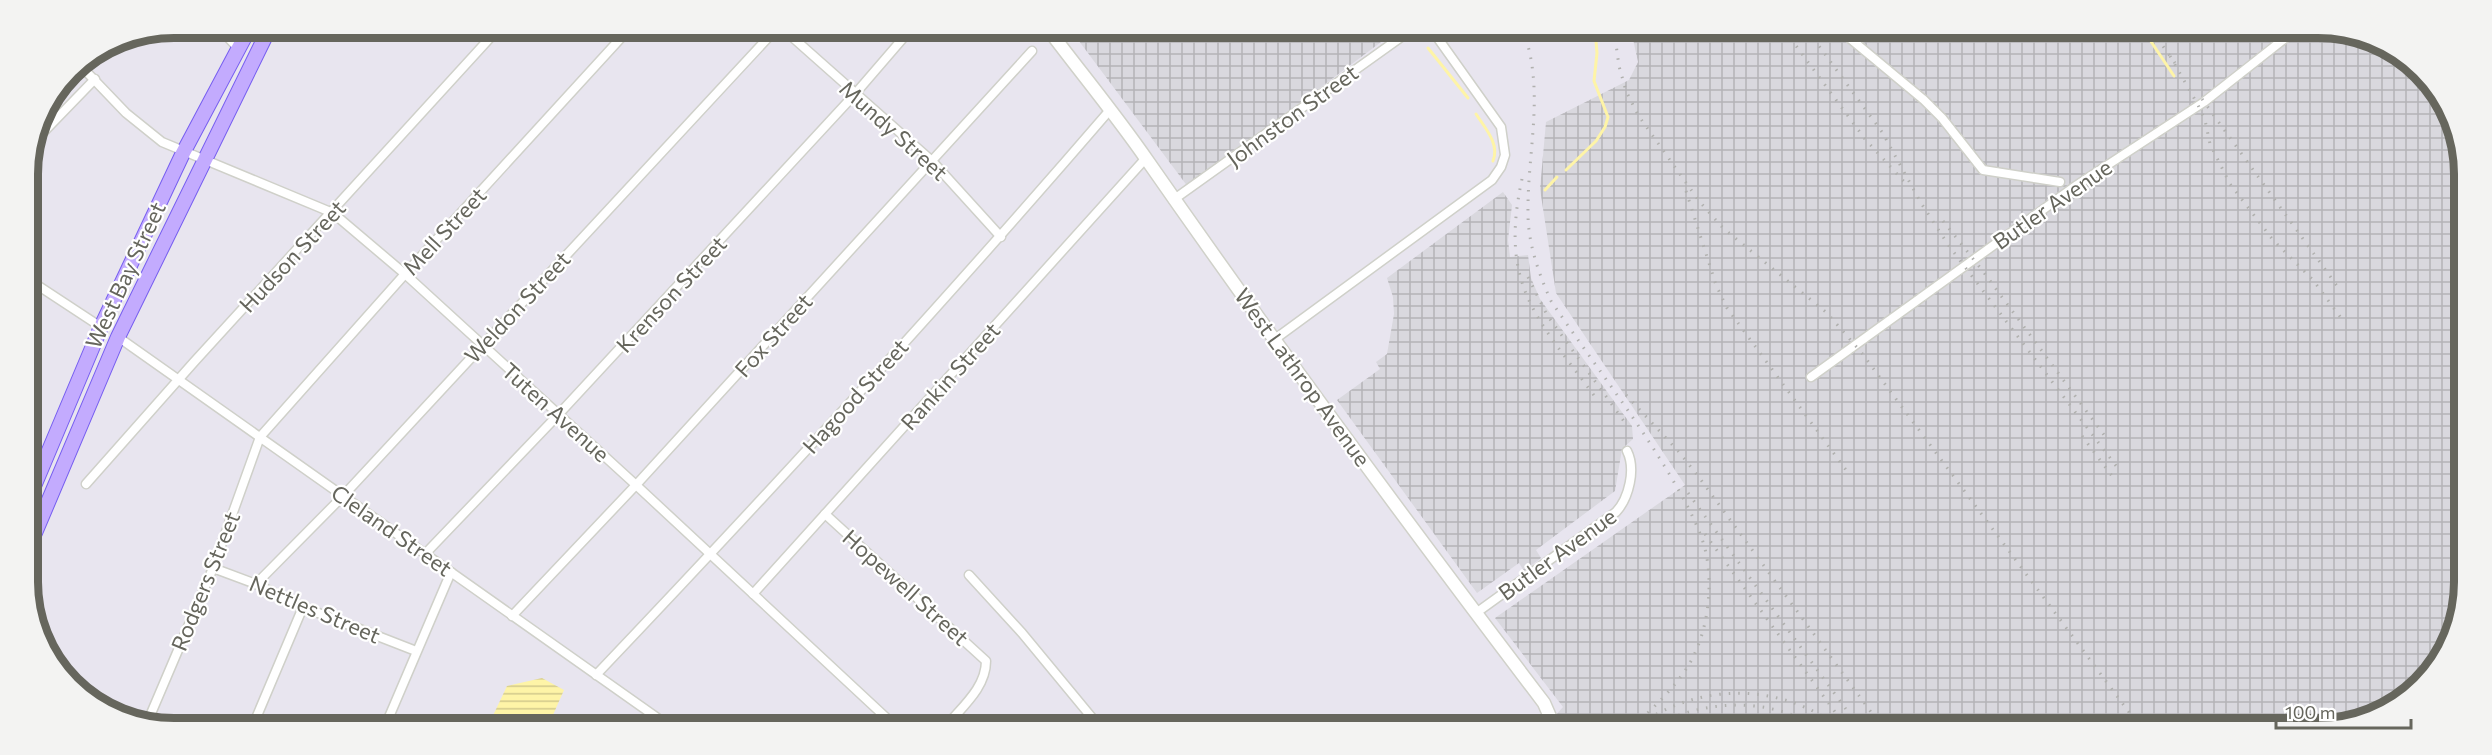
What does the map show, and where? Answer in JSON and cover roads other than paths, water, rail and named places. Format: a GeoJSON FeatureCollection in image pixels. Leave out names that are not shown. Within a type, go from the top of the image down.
{"type":"FeatureCollection","features":[{"type":"Feature","properties":{"kind":"main road","name":"West Bay Street"},"geometry":{"type":"LineString","coordinates":[[38,477],[101,327],[183,153],[244,38]]}},
{"type":"Feature","properties":{"kind":"main road","name":"West Bay Street"},"geometry":{"type":"LineString","coordinates":[[38,526],[118,337],[265,38]]}},
{"type":"Feature","properties":{"kind":"street"},"geometry":{"type":"LineString","coordinates":[[228,38],[239,49]]}},
{"type":"Feature","properties":{"kind":"street","name":"Hudson Street"},"geometry":{"type":"LineString","coordinates":[[86,484],[491,38]]}},
{"type":"Feature","properties":{"kind":"street","name":"Mell Street"},"geometry":{"type":"LineString","coordinates":[[260,437],[621,38]]}},
{"type":"Feature","properties":{"kind":"street","name":"Weldon Street"},"geometry":{"type":"LineString","coordinates":[[256,584],[343,496],[768,38]]}},
{"type":"Feature","properties":{"kind":"street","name":"Mundy Street"},"geometry":{"type":"LineString","coordinates":[[793,38],[932,161],[1001,237]]}},
{"type":"Feature","properties":{"kind":"street","name":"Krenson Street"},"geometry":{"type":"LineString","coordinates":[[425,554],[558,415],[855,94],[903,38]]}},
{"type":"Feature","properties":{"kind":"street","name":"West Lathrop Avenue"},"geometry":{"type":"LineString","coordinates":[[1055,38],[1146,158],[1173,200],[1544,703],[1550,717]]}},
{"type":"Feature","properties":{"kind":"street","name":"Johnston Street"},"geometry":{"type":"LineString","coordinates":[[1173,200],[1400,38]]}},
{"type":"Feature","properties":{"kind":"street"},"geometry":{"type":"LineString","coordinates":[[1275,339],[1492,180],[1501,166],[1505,155],[1501,127],[1438,38]]}},
{"type":"Feature","properties":{"kind":"street"},"geometry":{"type":"LineString","coordinates":[[1849,38],[1924,100],[1942,118],[1983,171],[2060,182]]}},
{"type":"Feature","properties":{"kind":"street","name":"Butler Avenue"},"geometry":{"type":"LineString","coordinates":[[1810,377],[2077,184],[2204,102],[2285,38]]}},
{"type":"Feature","properties":{"kind":"street","name":"Fox Street"},"geometry":{"type":"LineString","coordinates":[[512,616],[636,485],[1032,51]]}},
{"type":"Feature","properties":{"kind":"street","name":"Tuten Avenue"},"geometry":{"type":"LineString","coordinates":[[85,70],[126,113],[147,131],[183,153],[333,213],[405,274],[886,718]]}},
{"type":"Feature","properties":{"kind":"street"},"geometry":{"type":"LineString","coordinates":[[44,131],[95,79]]}},
{"type":"Feature","properties":{"kind":"street","name":"Hagood Street"},"geometry":{"type":"LineString","coordinates":[[596,675],[710,555],[1001,237],[1109,111]]}},
{"type":"Feature","properties":{"kind":"street","name":"Rankin Street"},"geometry":{"type":"LineString","coordinates":[[753,594],[1146,158]]}},
{"type":"Feature","properties":{"kind":"street"},"geometry":{"type":"LineString","coordinates":[[38,286],[101,327]]}},
{"type":"Feature","properties":{"kind":"street","name":"Cleland Street"},"geometry":{"type":"LineString","coordinates":[[118,337],[657,718]]}},
{"type":"Feature","properties":{"kind":"street","name":"Rodgers Street"},"geometry":{"type":"LineString","coordinates":[[150,715],[213,568],[260,437]]}},
{"type":"Feature","properties":{"kind":"street","name":"Butler Avenue"},"geometry":{"type":"LineString","coordinates":[[1476,613],[1616,512],[1627,497],[1632,465],[1627,451]]}},
{"type":"Feature","properties":{"kind":"street"},"geometry":{"type":"LineString","coordinates":[[38,513],[43,515]]}},
{"type":"Feature","properties":{"kind":"street","name":"Hopewell Street"},"geometry":{"type":"LineString","coordinates":[[825,514],[986,661],[986,670],[981,684],[953,718]]}},
{"type":"Feature","properties":{"kind":"street","name":"Nettles Street"},"geometry":{"type":"LineString","coordinates":[[213,568],[256,584],[303,607],[416,651]]}},
{"type":"Feature","properties":{"kind":"street"},"geometry":{"type":"LineString","coordinates":[[389,718],[451,572]]}},
{"type":"Feature","properties":{"kind":"street","name":"Hopewell Street"},"geometry":{"type":"LineString","coordinates":[[969,575],[1022,633],[1092,718]]}},
{"type":"Feature","properties":{"kind":"street"},"geometry":{"type":"LineString","coordinates":[[256,718],[303,607]]}},
{"type":"Feature","properties":{"kind":"waterway"},"geometry":{"type":"LineString","coordinates":[[1566,170],[1596,141],[1608,117],[1594,81],[1597,53],[1596,38]]}},
{"type":"Feature","properties":{"kind":"waterway"},"geometry":{"type":"LineString","coordinates":[[2149,38],[2174,76]]}},
{"type":"Feature","properties":{"kind":"waterway"},"geometry":{"type":"LineString","coordinates":[[1428,48],[1468,98]]}},
{"type":"Feature","properties":{"kind":"waterway"},"geometry":{"type":"LineString","coordinates":[[1476,114],[1493,142],[1495,148],[1493,161]]}},
{"type":"Feature","properties":{"kind":"waterway"},"geometry":{"type":"LineString","coordinates":[[1545,190],[1557,177]]}},
{"type":"Feature","properties":{"kind":"railway"},"geometry":{"type":"LineString","coordinates":[[1526,38],[1530,52],[1534,96],[1528,220],[1531,244],[1538,268],[1551,301],[1665,467],[1687,505],[1704,545],[1707,559],[1708,604],[1697,648],[1691,661],[1672,687],[1643,717]]}},
{"type":"Feature","properties":{"kind":"railway"},"geometry":{"type":"LineString","coordinates":[[1615,38],[1619,66],[1626,91],[1638,115],[1699,201],[1723,228],[1827,313],[1861,352],[2133,717]]}},
{"type":"Feature","properties":{"kind":"railway"},"geometry":{"type":"LineString","coordinates":[[1790,38],[1865,139],[1908,186]]}},
{"type":"Feature","properties":{"kind":"railway"},"geometry":{"type":"LineString","coordinates":[[1813,38],[1882,132],[1921,203],[1949,246],[2120,471]]}},
{"type":"Feature","properties":{"kind":"railway"},"geometry":{"type":"LineString","coordinates":[[2157,38],[2175,63]]}},
{"type":"Feature","properties":{"kind":"railway"},"geometry":{"type":"LineString","coordinates":[[2170,56],[2198,105],[2205,120],[2210,144],[2230,184],[2273,240],[2313,280],[2344,322]]}},
{"type":"Feature","properties":{"kind":"railway"},"geometry":{"type":"LineString","coordinates":[[2202,99],[2340,290]]}},
{"type":"Feature","properties":{"kind":"railway"},"geometry":{"type":"LineString","coordinates":[[1522,179],[1516,216],[1515,247],[1519,274],[1540,321],[1596,398]]}},
{"type":"Feature","properties":{"kind":"railway"},"geometry":{"type":"LineString","coordinates":[[1686,191],[1716,285],[1727,308],[1846,470]]}},
{"type":"Feature","properties":{"kind":"railway"},"geometry":{"type":"LineString","coordinates":[[1943,221],[2107,439]]}},
{"type":"Feature","properties":{"kind":"railway"},"geometry":{"type":"LineString","coordinates":[[1528,277],[1547,315],[1626,424]]}},
{"type":"Feature","properties":{"kind":"railway"},"geometry":{"type":"LineString","coordinates":[[1626,395],[1698,476],[1875,717]]}},
{"type":"Feature","properties":{"kind":"railway"},"geometry":{"type":"LineString","coordinates":[[2082,436],[2112,476]]}},
{"type":"Feature","properties":{"kind":"railway"},"geometry":{"type":"LineString","coordinates":[[1688,493],[1852,717]]}},
{"type":"Feature","properties":{"kind":"railway"},"geometry":{"type":"LineString","coordinates":[[1705,534],[1839,717]]}},
{"type":"Feature","properties":{"kind":"railway"},"geometry":{"type":"LineString","coordinates":[[1651,717],[1671,707],[1696,699],[1720,694],[1745,693],[1770,696],[1794,703],[1824,717]]}},
{"type":"Feature","properties":{"kind":"railway"},"geometry":{"type":"LineString","coordinates":[[1671,717],[1693,711],[1735,705],[1777,710],[1798,717]]}}]}
